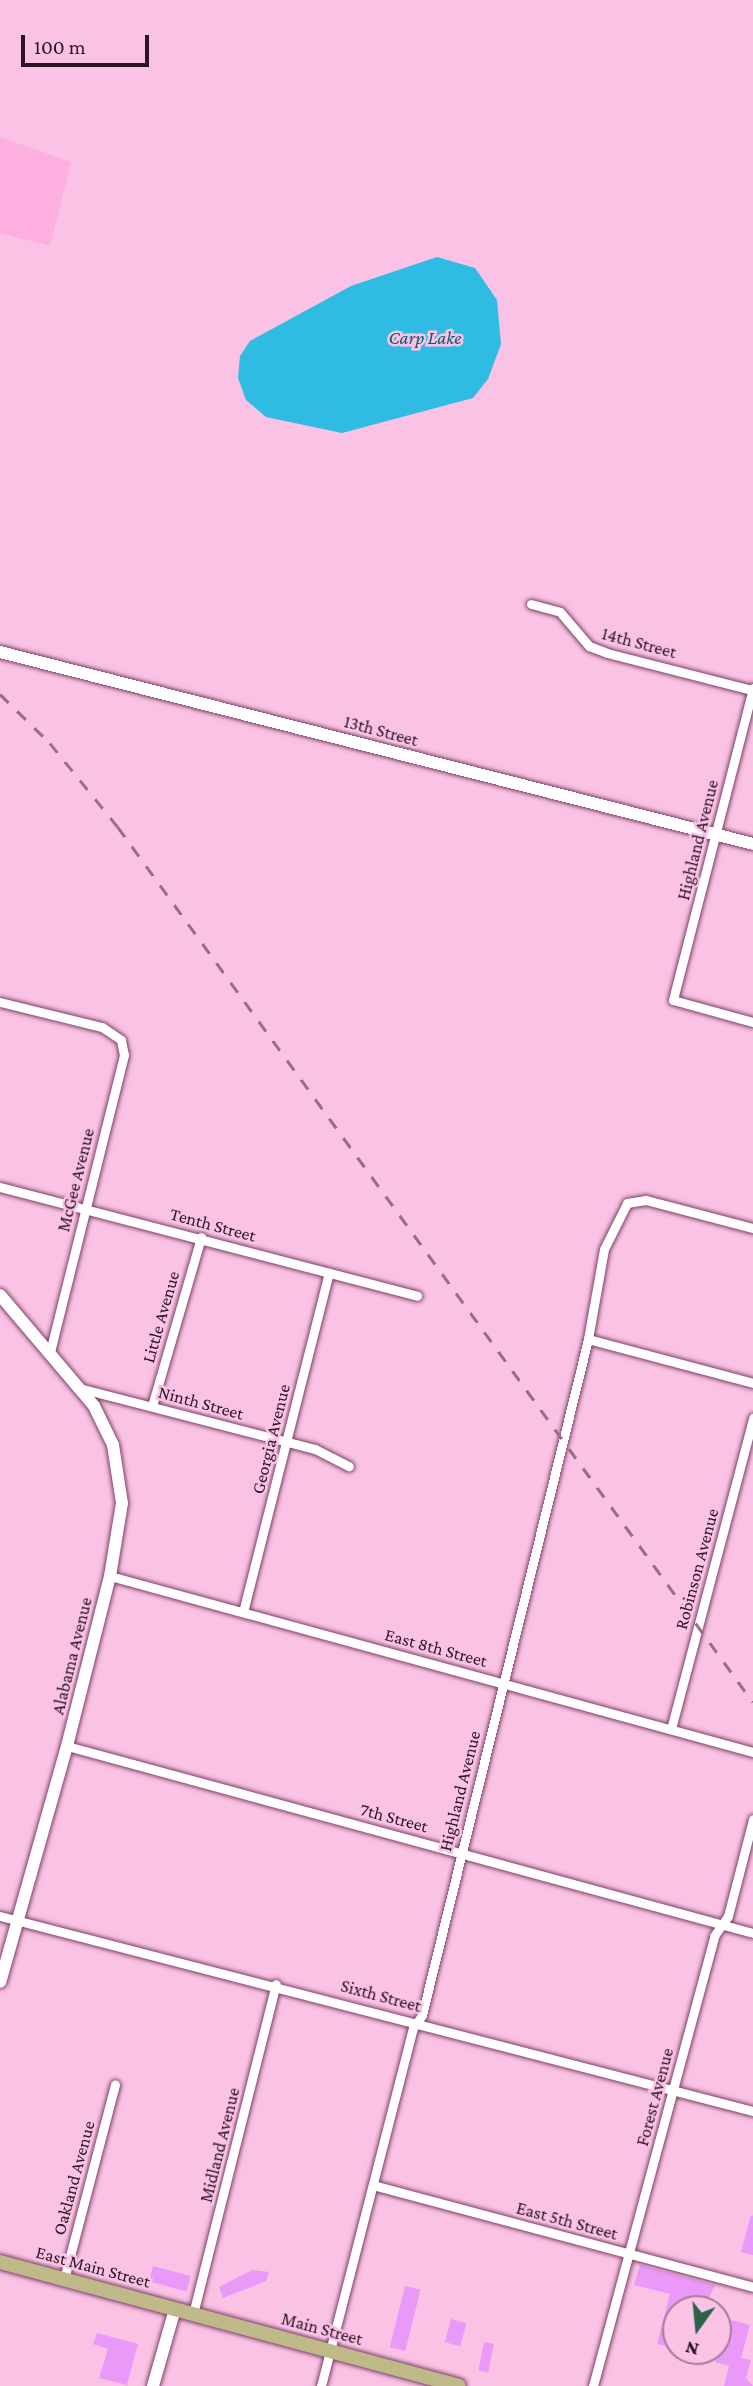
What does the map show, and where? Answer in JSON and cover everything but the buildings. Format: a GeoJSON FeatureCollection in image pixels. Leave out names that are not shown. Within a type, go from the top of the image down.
{"type":"FeatureCollection","features":[{"type":"Feature","properties":{"kind":"main road","name":"East Main Street"},"geometry":{"type":"LineString","coordinates":[[0,2262],[175,2309]]}},
{"type":"Feature","properties":{"kind":"main road","name":"Main Street"},"geometry":{"type":"LineString","coordinates":[[175,2309],[459,2386]]}},
{"type":"Feature","properties":{"kind":"street","name":"14th Street"},"geometry":{"type":"LineString","coordinates":[[531,604],[560,612],[589,646],[607,653],[753,689]]}},
{"type":"Feature","properties":{"kind":"street","name":"13th Street"},"geometry":{"type":"LineString","coordinates":[[0,652],[753,844]]}},
{"type":"Feature","properties":{"kind":"street","name":"Highland Avenue"},"geometry":{"type":"LineString","coordinates":[[753,689],[673,1000],[753,1022]]}},
{"type":"Feature","properties":{"kind":"street","name":"McGee Avenue"},"geometry":{"type":"LineString","coordinates":[[0,1002],[102,1027],[121,1040],[124,1055],[50,1351]]}},
{"type":"Feature","properties":{"kind":"street","name":"Tenth Street"},"geometry":{"type":"LineString","coordinates":[[0,1187],[201,1237],[417,1296]]}},
{"type":"Feature","properties":{"kind":"street","name":"Highland Avenue"},"geometry":{"type":"LineString","coordinates":[[321,2386],[461,1853],[588,1339],[604,1249],[628,1203],[646,1200],[753,1227]]}},
{"type":"Feature","properties":{"kind":"street","name":"Little Avenue"},"geometry":{"type":"LineString","coordinates":[[152,1406],[201,1237]]}},
{"type":"Feature","properties":{"kind":"street","name":"Georgia Avenue"},"geometry":{"type":"LineString","coordinates":[[243,1612],[329,1273]]}},
{"type":"Feature","properties":{"kind":"street","name":"Alabama Avenue"},"geometry":{"type":"LineString","coordinates":[[0,1295],[83,1389],[107,1431],[120,1476],[121,1517],[110,1576],[67,1745],[0,1982]]}},
{"type":"Feature","properties":{"kind":"street"},"geometry":{"type":"LineString","coordinates":[[588,1339],[753,1383]]}},
{"type":"Feature","properties":{"kind":"street","name":"Ninth Street"},"geometry":{"type":"LineString","coordinates":[[83,1389],[286,1442],[349,1466]]}},
{"type":"Feature","properties":{"kind":"street","name":"Robinson Avenue"},"geometry":{"type":"LineString","coordinates":[[671,1729],[753,1418]]}},
{"type":"Feature","properties":{"kind":"street","name":"East 8th Street"},"geometry":{"type":"LineString","coordinates":[[110,1576],[753,1752]]}},
{"type":"Feature","properties":{"kind":"street","name":"7th Street"},"geometry":{"type":"LineString","coordinates":[[67,1745],[753,1933]]}},
{"type":"Feature","properties":{"kind":"street","name":"Forest Avenue"},"geometry":{"type":"LineString","coordinates":[[593,2386],[714,1936],[722,1925],[753,1819]]}},
{"type":"Feature","properties":{"kind":"street","name":"Sixth Street"},"geometry":{"type":"LineString","coordinates":[[0,1916],[276,1984],[753,2110]]}},
{"type":"Feature","properties":{"kind":"street","name":"Midland Avenue"},"geometry":{"type":"LineString","coordinates":[[193,2314],[276,1984]]}},
{"type":"Feature","properties":{"kind":"street","name":"Oakland Avenue"},"geometry":{"type":"LineString","coordinates":[[64,2280],[115,2085]]}},
{"type":"Feature","properties":{"kind":"street","name":"East 5th Street"},"geometry":{"type":"LineString","coordinates":[[373,2185],[753,2287]]}},
{"type":"Feature","properties":{"kind":"street"},"geometry":{"type":"LineString","coordinates":[[153,2386],[175,2309]]}},
{"type":"Feature","properties":{"kind":"shaded area"},"geometry":{"type":"Polygon","coordinates":[[[0,137],[71,162],[50,246],[0,233],[0,137]]]}},
{"type":"Feature","properties":{"kind":"water","name":"Carp Lake"},"geometry":{"type":"Polygon","coordinates":[[[437,257],[475,268],[497,300],[501,344],[488,379],[473,398],[342,433],[266,417],[246,400],[238,378],[240,356],[250,341],[351,286],[437,257]]]}},
{"type":"Feature","properties":{"kind":"railway"},"geometry":{"type":"LineString","coordinates":[[0,694],[50,743],[118,827],[753,1702]]}}]}
